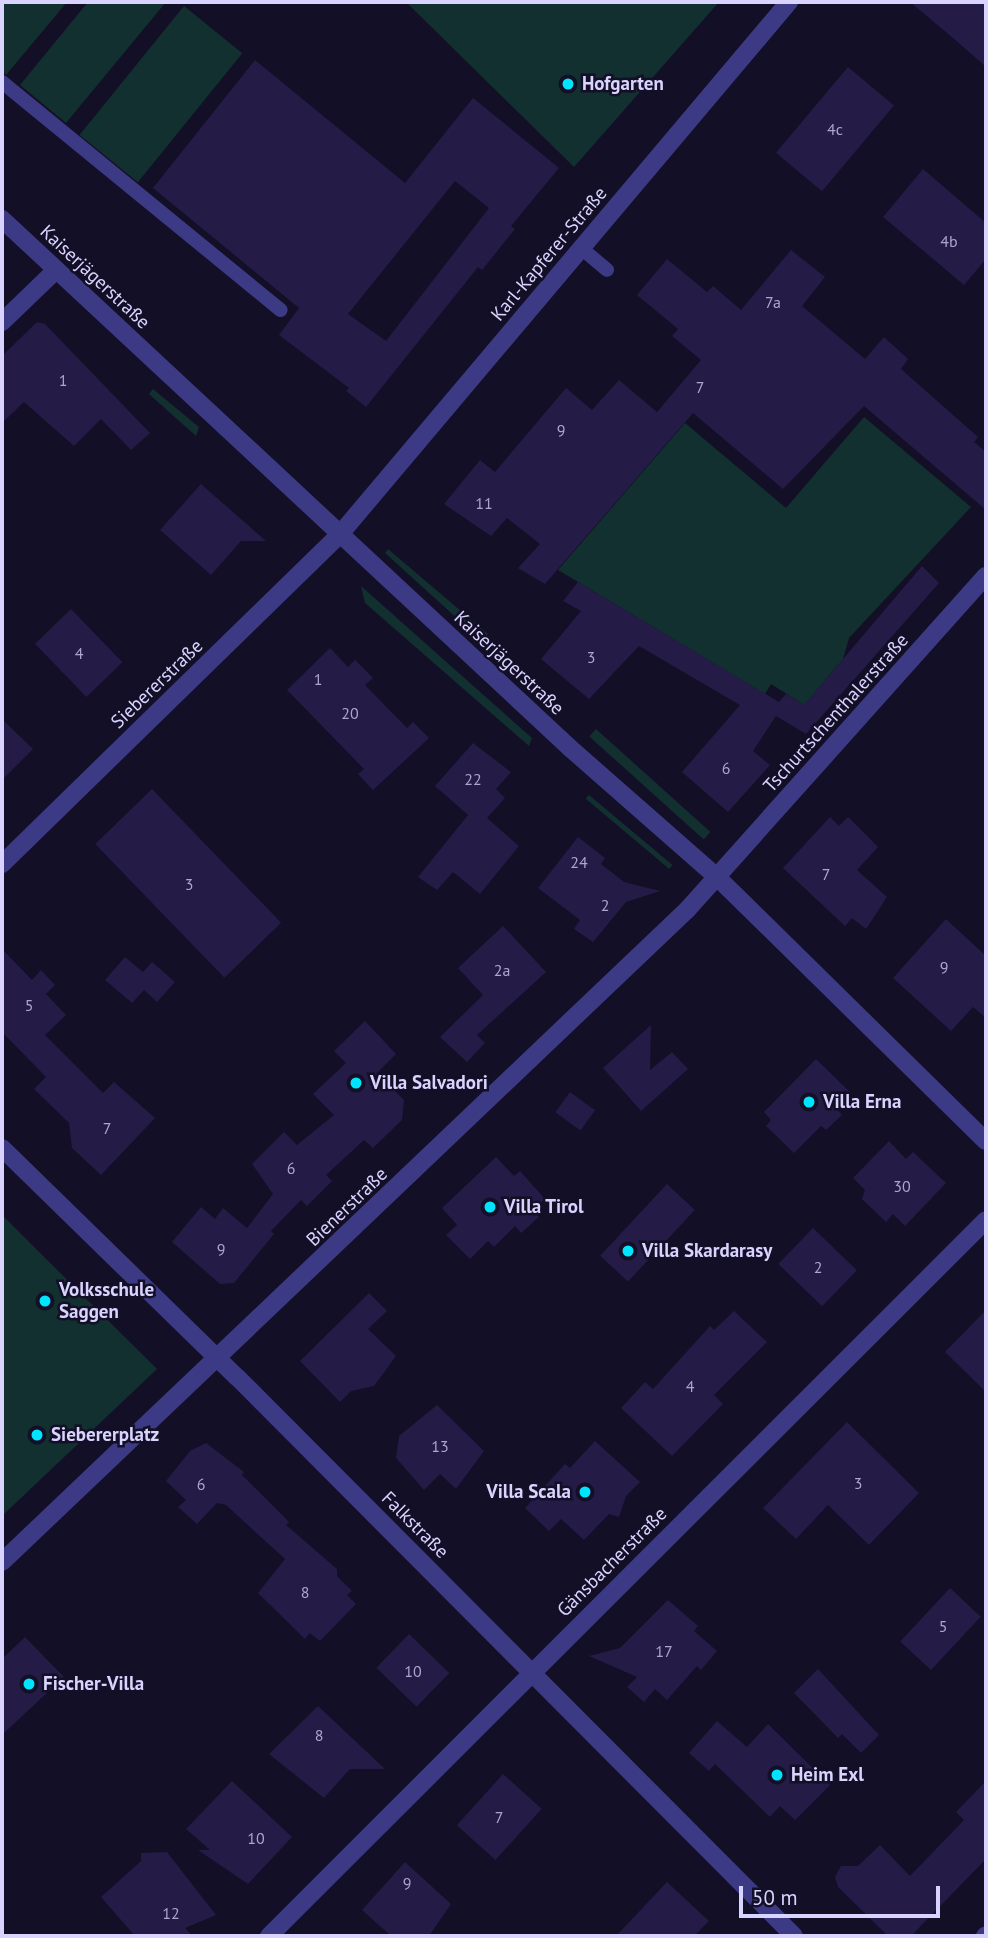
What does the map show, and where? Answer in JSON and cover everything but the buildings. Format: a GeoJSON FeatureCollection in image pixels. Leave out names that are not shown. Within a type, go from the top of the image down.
{"type":"FeatureCollection","features":[{"type":"Feature","properties":{"kind":"street","name":"Karl-Kapferer-Straße"},"geometry":{"type":"LineString","coordinates":[[341,533],[789,2]]}},
{"type":"Feature","properties":{"kind":"street","name":"Kaiserjägerstraße"},"geometry":{"type":"LineString","coordinates":[[2,219],[570,748],[718,878],[986,1141]]}},
{"type":"Feature","properties":{"kind":"street"},"geometry":{"type":"LineString","coordinates":[[2,322],[56,270]]}},
{"type":"Feature","properties":{"kind":"street","name":"Siebererstraße"},"geometry":{"type":"LineString","coordinates":[[2,864],[341,533]]}},
{"type":"Feature","properties":{"kind":"street","name":"Tschurtschenthalerstraße"},"geometry":{"type":"LineString","coordinates":[[718,878],[986,576]]}},
{"type":"Feature","properties":{"kind":"street","name":"Bienerstraße"},"geometry":{"type":"LineString","coordinates":[[2,1562],[718,878]]}},
{"type":"Feature","properties":{"kind":"street","name":"Falkstraße"},"geometry":{"type":"LineString","coordinates":[[2,1148],[218,1358],[794,1936]]}},
{"type":"Feature","properties":{"kind":"street","name":"Gänsbacherstraße"},"geometry":{"type":"LineString","coordinates":[[269,1936],[986,1220]]}},
{"type":"Feature","properties":{"kind":"lane"},"geometry":{"type":"LineString","coordinates":[[2,82],[281,310]]}},
{"type":"Feature","properties":{"kind":"lane"},"geometry":{"type":"LineString","coordinates":[[581,248],[607,270]]}},
{"type":"Feature","properties":{"kind":"green space"},"geometry":{"type":"Polygon","coordinates":[[[2,2],[67,2],[6,75],[2,71],[2,2]]]}},
{"type":"Feature","properties":{"kind":"green space"},"geometry":{"type":"Polygon","coordinates":[[[88,2],[166,2],[66,123],[20,85],[88,2]]]}},
{"type":"Feature","properties":{"kind":"green space","name":"Hofgarten"},"geometry":{"type":"Polygon","coordinates":[[[406,2],[719,2],[574,167],[406,2]]]}},
{"type":"Feature","properties":{"kind":"green space"},"geometry":{"type":"Polygon","coordinates":[[[184,6],[242,53],[138,182],[80,135],[184,6]]]}},
{"type":"Feature","properties":{"kind":"green space"},"geometry":{"type":"Polygon","coordinates":[[[153,389],[199,427],[196,436],[149,394],[153,389]]]}},
{"type":"Feature","properties":{"kind":"green space"},"geometry":{"type":"Polygon","coordinates":[[[864,417],[971,507],[849,638],[843,659],[804,705],[771,684],[765,694],[558,570],[685,423],[786,508],[864,417]]]}},
{"type":"Feature","properties":{"kind":"green space"},"geometry":{"type":"Polygon","coordinates":[[[388,549],[488,634],[482,641],[385,553],[388,549]]]}},
{"type":"Feature","properties":{"kind":"green space"},"geometry":{"type":"Polygon","coordinates":[[[361,586],[532,738],[529,746],[365,603],[361,586]]]}},
{"type":"Feature","properties":{"kind":"green space"},"geometry":{"type":"Polygon","coordinates":[[[596,729],[710,832],[704,839],[589,736],[596,729]]]}},
{"type":"Feature","properties":{"kind":"green space"},"geometry":{"type":"Polygon","coordinates":[[[589,795],[672,865],[669,869],[586,799],[589,795]]]}},
{"type":"Feature","properties":{"kind":"green space","name":"Siebererplatz"},"geometry":{"type":"Polygon","coordinates":[[[2,1215],[157,1369],[2,1516],[2,1215]]]}},
{"type":"Feature","properties":{"kind":"place","name":"Hofgarten"},"geometry":{"type":"Point","coordinates":[568,84]}},
{"type":"Feature","properties":{"kind":"place","name":"Villa Salvadori"},"geometry":{"type":"Point","coordinates":[356,1083]}},
{"type":"Feature","properties":{"kind":"place","name":"Villa Erna"},"geometry":{"type":"Point","coordinates":[809,1102]}},
{"type":"Feature","properties":{"kind":"place","name":"Villa Tirol"},"geometry":{"type":"Point","coordinates":[490,1207]}},
{"type":"Feature","properties":{"kind":"place","name":"Villa Skardarasy"},"geometry":{"type":"Point","coordinates":[628,1251]}},
{"type":"Feature","properties":{"kind":"place","name":"Volksschule Saggen"},"geometry":{"type":"Point","coordinates":[45,1301]}},
{"type":"Feature","properties":{"kind":"place","name":"Siebererplatz"},"geometry":{"type":"Point","coordinates":[37,1435]}},
{"type":"Feature","properties":{"kind":"place","name":"Villa Scala"},"geometry":{"type":"Point","coordinates":[585,1492]}},
{"type":"Feature","properties":{"kind":"place","name":"Fischer-Villa"},"geometry":{"type":"Point","coordinates":[29,1684]}},
{"type":"Feature","properties":{"kind":"place","name":"Heim Exl"},"geometry":{"type":"Point","coordinates":[777,1775]}}]}
